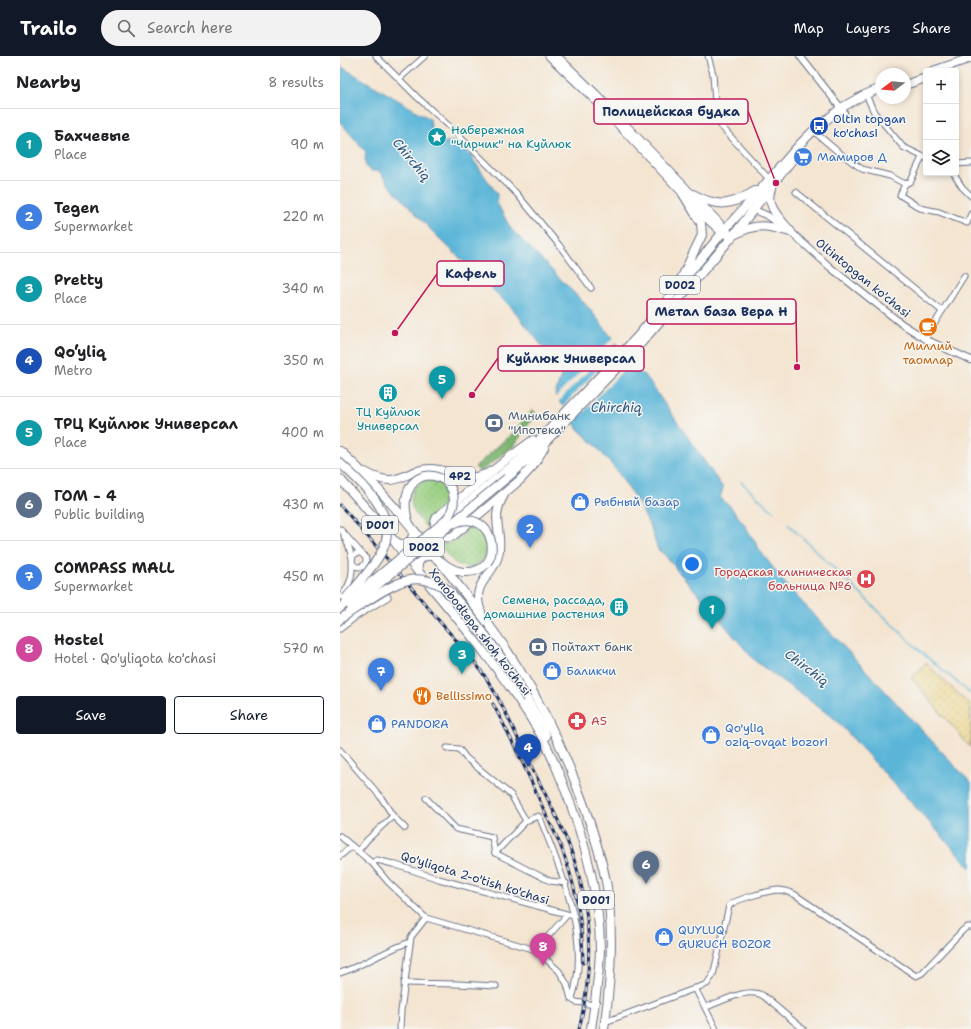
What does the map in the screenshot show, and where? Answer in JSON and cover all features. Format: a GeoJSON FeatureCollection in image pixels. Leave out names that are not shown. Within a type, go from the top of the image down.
{"type":"FeatureCollection","features":[{"type":"Feature","properties":{"kind":"highway"},"geometry":{"type":"LineString","coordinates":[[942,68],[967,60]]}},
{"type":"Feature","properties":{"kind":"highway"},"geometry":{"type":"LineString","coordinates":[[953,68],[967,60]]}},
{"type":"Feature","properties":{"kind":"highway"},"geometry":{"type":"LineString","coordinates":[[911,78],[923,74]]}},
{"type":"Feature","properties":{"kind":"highway"},"geometry":{"type":"LineString","coordinates":[[911,83],[923,79]]}},
{"type":"Feature","properties":{"kind":"highway","name":"D002"},"geometry":{"type":"LineString","coordinates":[[340,607],[506,475],[527,461],[555,428],[641,339],[732,237],[763,187],[772,181],[799,145],[813,131],[862,96],[875,91]]}},
{"type":"Feature","properties":{"kind":"highway","name":"D002"},"geometry":{"type":"LineString","coordinates":[[641,339],[673,294],[724,230],[749,208],[772,181],[817,134],[843,110],[875,96]]}},
{"type":"Feature","properties":{"kind":"highway"},"geometry":{"type":"LineString","coordinates":[[772,181],[770,204],[791,232]]}},
{"type":"Feature","properties":{"kind":"highway"},"geometry":{"type":"LineString","coordinates":[[693,194],[712,203],[727,204],[745,198],[763,187]]}},
{"type":"Feature","properties":{"kind":"highway"},"geometry":{"type":"LineString","coordinates":[[673,294],[702,235],[701,223],[683,194]]}},
{"type":"Feature","properties":{"kind":"highway"},"geometry":{"type":"LineString","coordinates":[[732,237],[745,229],[758,226],[771,226],[791,232]]}},
{"type":"Feature","properties":{"kind":"highway"},"geometry":{"type":"LineString","coordinates":[[492,472],[437,517],[434,522],[434,526],[438,534],[447,538],[453,536],[520,480],[532,467],[555,428]]}},
{"type":"Feature","properties":{"kind":"highway","name":"4P2"},"geometry":{"type":"LineString","coordinates":[[356,465],[374,477],[388,480],[397,479],[429,469],[466,477],[479,476],[492,472],[555,428]]}},
{"type":"Feature","properties":{"kind":"highway","name":"Xonobodtepa shoh ko'chasi"},"geometry":{"type":"LineString","coordinates":[[340,450],[395,507],[487,621],[518,666],[554,731],[578,789],[596,841],[606,886],[610,922],[610,964],[604,1026]]}},
{"type":"Feature","properties":{"kind":"highway"},"geometry":{"type":"LineString","coordinates":[[340,463],[379,506],[385,517],[387,532],[385,544],[381,553],[340,607]]}},
{"type":"Feature","properties":{"kind":"highway"},"geometry":{"type":"LineString","coordinates":[[394,541],[401,544],[409,542],[413,535],[406,513],[406,499],[410,486],[418,479],[427,475],[439,477],[449,484],[454,494],[453,508],[448,522],[463,520],[474,522],[485,529],[491,539],[492,553],[487,562],[476,570],[463,572],[450,568],[430,555],[422,558],[418,565],[419,573]]}},
{"type":"Feature","properties":{"kind":"highway","name":"Xonobodtepa shoh ko'chasi"},"geometry":{"type":"LineString","coordinates":[[340,479],[394,541],[452,612],[515,694],[539,732],[559,775],[575,814],[585,848],[597,904],[600,949],[599,971],[591,1029]]}},
{"type":"Feature","properties":{"kind":"highway"},"geometry":{"type":"LineString","coordinates":[[487,621],[480,609],[479,591],[482,582],[494,565],[498,556],[499,543],[496,520],[497,512],[501,500],[509,489]]}},
{"type":"Feature","properties":{"kind":"highway","name":"D002"},"geometry":{"type":"LineString","coordinates":[[340,617],[448,522]]}},
{"type":"Feature","properties":{"kind":"highway"},"geometry":{"type":"LineString","coordinates":[[340,617],[408,580],[421,580],[441,586],[451,593],[480,628],[509,669],[542,727],[559,775]]}},
{"type":"Feature","properties":{"kind":"main road"},"geometry":{"type":"LineString","coordinates":[[549,56],[595,100],[683,194],[732,237]]}},
{"type":"Feature","properties":{"kind":"main road"},"geometry":{"type":"LineString","coordinates":[[557,56],[693,194],[724,230]]}},
{"type":"Feature","properties":{"kind":"street"},"geometry":{"type":"LineString","coordinates":[[376,56],[517,194],[559,245],[591,288]]}},
{"type":"Feature","properties":{"kind":"street"},"geometry":{"type":"LineString","coordinates":[[399,78],[425,56]]}},
{"type":"Feature","properties":{"kind":"street"},"geometry":{"type":"LineString","coordinates":[[708,56],[713,74],[715,104],[721,126],[772,181]]}},
{"type":"Feature","properties":{"kind":"street"},"geometry":{"type":"LineString","coordinates":[[800,56],[843,110]]}},
{"type":"Feature","properties":{"kind":"street"},"geometry":{"type":"LineString","coordinates":[[868,99],[874,112],[903,147],[923,157]]}},
{"type":"Feature","properties":{"kind":"street"},"geometry":{"type":"LineString","coordinates":[[817,134],[862,169],[890,176],[905,184]]}},
{"type":"Feature","properties":{"kind":"street"},"geometry":{"type":"LineString","coordinates":[[923,160],[911,181],[905,184],[900,195],[920,208],[939,212],[966,223],[968,222],[971,214]]}},
{"type":"Feature","properties":{"kind":"street"},"geometry":{"type":"LineString","coordinates":[[959,164],[971,163]]}},
{"type":"Feature","properties":{"kind":"street"},"geometry":{"type":"LineString","coordinates":[[954,176],[971,196]]}},
{"type":"Feature","properties":{"kind":"street"},"geometry":{"type":"LineString","coordinates":[[796,192],[942,311]]}},
{"type":"Feature","properties":{"kind":"street","name":"Oltintopgan ko'chasi"},"geometry":{"type":"LineString","coordinates":[[749,208],[768,216],[791,232],[831,268],[902,324],[925,338],[971,360]]}},
{"type":"Feature","properties":{"kind":"street"},"geometry":{"type":"LineString","coordinates":[[925,338],[964,276]]}},
{"type":"Feature","properties":{"kind":"street"},"geometry":{"type":"LineString","coordinates":[[342,531],[363,555],[366,561],[363,566]]}},
{"type":"Feature","properties":{"kind":"street"},"geometry":{"type":"LineString","coordinates":[[340,597],[348,587],[353,569],[349,547],[342,531]]}},
{"type":"Feature","properties":{"kind":"street"},"geometry":{"type":"LineString","coordinates":[[352,561],[356,554],[363,555]]}},
{"type":"Feature","properties":{"kind":"street"},"geometry":{"type":"LineString","coordinates":[[352,561],[356,567],[363,566]]}},
{"type":"Feature","properties":{"kind":"street"},"geometry":{"type":"LineString","coordinates":[[340,630],[357,616],[388,597],[363,566]]}},
{"type":"Feature","properties":{"kind":"street"},"geometry":{"type":"LineString","coordinates":[[340,597],[350,596],[356,600],[359,607],[357,616]]}},
{"type":"Feature","properties":{"kind":"street"},"geometry":{"type":"LineString","coordinates":[[447,748],[459,750],[466,758],[511,795],[526,821]]}},
{"type":"Feature","properties":{"kind":"street"},"geometry":{"type":"LineString","coordinates":[[340,750],[380,796],[393,816],[405,828]]}},
{"type":"Feature","properties":{"kind":"street"},"geometry":{"type":"LineString","coordinates":[[426,798],[456,829],[492,837],[494,853]]}},
{"type":"Feature","properties":{"kind":"street"},"geometry":{"type":"LineString","coordinates":[[358,851],[367,840],[393,816]]}},
{"type":"Feature","properties":{"kind":"street"},"geometry":{"type":"LineString","coordinates":[[494,853],[526,821],[538,816],[540,818],[566,883],[574,916],[578,950],[576,984],[571,999]]}},
{"type":"Feature","properties":{"kind":"street"},"geometry":{"type":"LineString","coordinates":[[340,836],[372,864],[388,882],[426,918],[536,950],[560,971],[567,984],[571,999],[576,1002],[594,1006]]}},
{"type":"Feature","properties":{"kind":"street"},"geometry":{"type":"LineString","coordinates":[[340,856],[352,846]]}},
{"type":"Feature","properties":{"kind":"street"},"geometry":{"type":"LineString","coordinates":[[494,853],[550,881],[566,883]]}},
{"type":"Feature","properties":{"kind":"street","name":"Qo'yliqota 2-o'tish ko'chasi"},"geometry":{"type":"LineString","coordinates":[[372,864],[377,860],[393,864],[439,880],[574,916]]}},
{"type":"Feature","properties":{"kind":"street"},"geometry":{"type":"LineString","coordinates":[[604,1026],[707,984],[712,975],[717,959],[727,910],[731,904],[765,893],[779,890],[794,894],[916,976],[922,973],[964,929],[971,927]]}},
{"type":"Feature","properties":{"kind":"street"},"geometry":{"type":"LineString","coordinates":[[536,950],[567,915]]}},
{"type":"Feature","properties":{"kind":"street"},"geometry":{"type":"LineString","coordinates":[[400,1029],[404,983],[410,942],[414,933],[426,918]]}},
{"type":"Feature","properties":{"kind":"street"},"geometry":{"type":"LineString","coordinates":[[340,973],[368,962],[410,942]]}},
{"type":"Feature","properties":{"kind":"street"},"geometry":{"type":"LineString","coordinates":[[404,983],[496,986]]}},
{"type":"Feature","properties":{"kind":"street"},"geometry":{"type":"LineString","coordinates":[[695,988],[716,1029]]}},
{"type":"Feature","properties":{"kind":"street"},"geometry":{"type":"LineString","coordinates":[[706,1007],[742,994],[755,992],[762,995],[803,1029]]}},
{"type":"Feature","properties":{"kind":"green space"},"geometry":{"type":"Polygon","coordinates":[[[533,410],[536,413],[514,446],[480,472],[475,467],[509,436],[533,410]]]}},
{"type":"Feature","properties":{"kind":"green space"},"geometry":{"type":"Polygon","coordinates":[[[430,479],[438,482],[446,488],[450,499],[430,518],[427,528],[413,509],[411,498],[413,490],[418,484],[422,481],[430,479]]]}},
{"type":"Feature","properties":{"kind":"green space"},"geometry":{"type":"Polygon","coordinates":[[[473,525],[482,533],[487,542],[487,550],[484,558],[478,564],[471,567],[462,566],[451,559],[440,544],[454,541],[473,525]]]}},
{"type":"Feature","properties":{"kind":"sand"},"geometry":{"type":"Polygon","coordinates":[[[926,663],[971,706],[971,748],[911,678],[926,663]]]}},
{"type":"Feature","properties":{"kind":"water","name":"Chirchiq"},"geometry":{"type":"Polygon","coordinates":[[[340,66],[430,119],[432,134],[441,142],[461,142],[497,194],[497,203],[511,229],[589,308],[636,369],[646,377],[723,488],[720,498],[729,505],[744,524],[761,552],[787,586],[971,783],[971,868],[835,719],[755,661],[663,553],[658,550],[651,529],[640,506],[617,471],[596,446],[578,429],[555,395],[562,373],[539,342],[512,308],[436,235],[389,185],[379,171],[371,171],[366,167],[366,152],[340,122],[340,66]]]}},
{"type":"Feature","properties":{"kind":"pier"},"geometry":{"type":"Polygon","coordinates":[[[614,337],[617,341],[558,402],[555,398],[614,337]]]}},
{"type":"Feature","properties":{"kind":"pier"},"geometry":{"type":"Polygon","coordinates":[[[620,346],[632,361],[572,424],[561,408],[620,346]]]}},
{"type":"Feature","properties":{"kind":"waterway"},"geometry":{"type":"LineString","coordinates":[[741,482],[774,512]]}},
{"type":"Feature","properties":{"kind":"waterway"},"geometry":{"type":"LineString","coordinates":[[788,524],[920,651],[971,694]]}},
{"type":"Feature","properties":{"kind":"railway"},"geometry":{"type":"LineString","coordinates":[[340,505],[479,668],[493,689],[550,803],[570,848],[583,892],[586,915],[589,961],[584,1006],[579,1029]]}},
{"type":"Feature","properties":{"kind":"railway"},"geometry":{"type":"LineString","coordinates":[[493,704],[513,743],[557,838],[570,871],[580,917],[583,963]]}},
{"type":"Feature","properties":{"kind":"place","name":"Oltin topgan ko'chasi"},"geometry":{"type":"Point","coordinates":[819,126]}},
{"type":"Feature","properties":{"kind":"place","name":"Набережная \"Чирчик\" на Куйлюк"},"geometry":{"type":"Point","coordinates":[437,137]}},
{"type":"Feature","properties":{"kind":"place","name":"Мамиров Д"},"geometry":{"type":"Point","coordinates":[803,157]}},
{"type":"Feature","properties":{"kind":"place","name":"Полицейская будка"},"geometry":{"type":"Point","coordinates":[776,183]}},
{"type":"Feature","properties":{"kind":"place","name":"Миллий таомлар"},"geometry":{"type":"Point","coordinates":[928,327]}},
{"type":"Feature","properties":{"kind":"place","name":"Кафель"},"geometry":{"type":"Point","coordinates":[395,333]}},
{"type":"Feature","properties":{"kind":"place","name":"Метал база Вера Н"},"geometry":{"type":"Point","coordinates":[797,367]}},
{"type":"Feature","properties":{"kind":"place","name":"ТЦ Куйлюк Универсал"},"geometry":{"type":"Point","coordinates":[388,393]}},
{"type":"Feature","properties":{"kind":"place","name":"Куйлюк Универсал"},"geometry":{"type":"Point","coordinates":[472,395]}},
{"type":"Feature","properties":{"kind":"place","name":"ТРЦ Куйлюк Универсал"},"geometry":{"type":"Point","coordinates":[442,399]}},
{"type":"Feature","properties":{"kind":"place","name":"Минибанк \"Ипотека\""},"geometry":{"type":"Point","coordinates":[494,423]}},
{"type":"Feature","properties":{"kind":"place","name":"Рыбный базар"},"geometry":{"type":"Point","coordinates":[580,502]}},
{"type":"Feature","properties":{"kind":"place","name":"Tegen"},"geometry":{"type":"Point","coordinates":[530,548]}},
{"type":"Feature","properties":{"kind":"place","name":"Городская клиническая больница №6"},"geometry":{"type":"Point","coordinates":[866,579]}},
{"type":"Feature","properties":{"kind":"place","name":"Семена, рассада, домашние растения"},"geometry":{"type":"Point","coordinates":[619,607]}},
{"type":"Feature","properties":{"kind":"place","name":"Бахчевые"},"geometry":{"type":"Point","coordinates":[712,629]}},
{"type":"Feature","properties":{"kind":"place","name":"Пойтахт банк"},"geometry":{"type":"Point","coordinates":[538,647]}},
{"type":"Feature","properties":{"kind":"place","name":"Баликчи"},"geometry":{"type":"Point","coordinates":[552,671]}},
{"type":"Feature","properties":{"kind":"place","name":"Pretty"},"geometry":{"type":"Point","coordinates":[462,674]}},
{"type":"Feature","properties":{"kind":"place","name":"COMPASS MALL"},"geometry":{"type":"Point","coordinates":[381,691]}},
{"type":"Feature","properties":{"kind":"place","name":"Bellissimo"},"geometry":{"type":"Point","coordinates":[422,696]}},
{"type":"Feature","properties":{"kind":"place","name":"А5"},"geometry":{"type":"Point","coordinates":[577,721]}},
{"type":"Feature","properties":{"kind":"place","name":"PANDORA"},"geometry":{"type":"Point","coordinates":[377,724]}},
{"type":"Feature","properties":{"kind":"place","name":"Qo'yliq oziq-ovqat bozori"},"geometry":{"type":"Point","coordinates":[711,735]}},
{"type":"Feature","properties":{"kind":"place","name":"Qo‘yliq"},"geometry":{"type":"Point","coordinates":[528,767]}},
{"type":"Feature","properties":{"kind":"place","name":"ГОМ - 4"},"geometry":{"type":"Point","coordinates":[646,884]}},
{"type":"Feature","properties":{"kind":"place","name":"QUYLUQ GURUCH BOZOR"},"geometry":{"type":"Point","coordinates":[664,937]}},
{"type":"Feature","properties":{"kind":"place","name":"Hostel"},"geometry":{"type":"Point","coordinates":[543,966]}}]}
